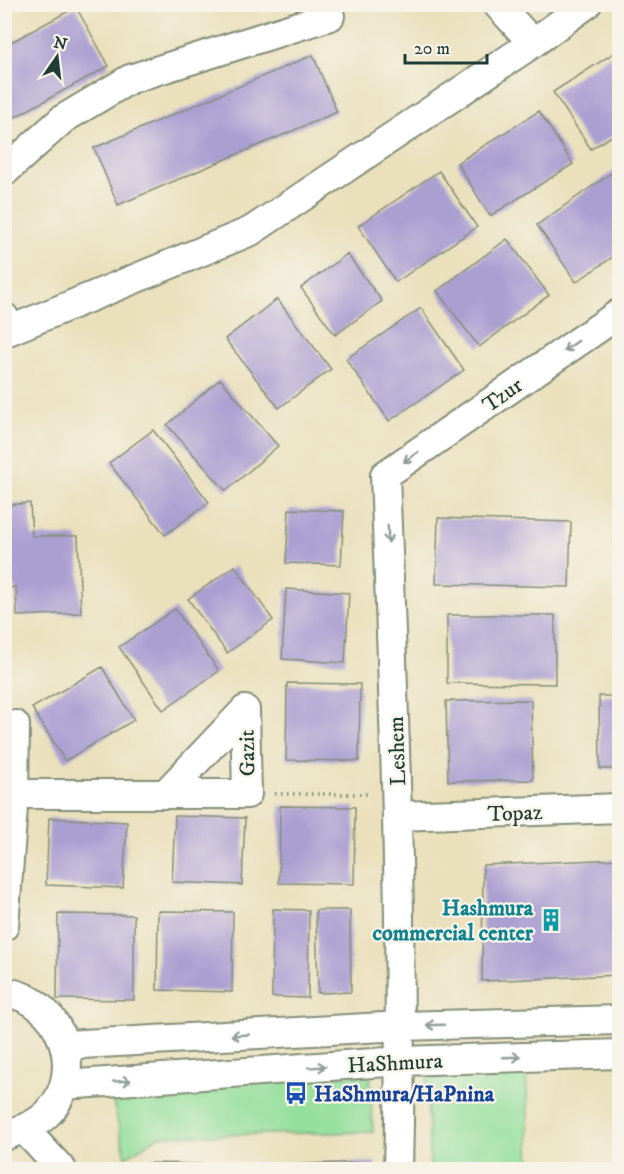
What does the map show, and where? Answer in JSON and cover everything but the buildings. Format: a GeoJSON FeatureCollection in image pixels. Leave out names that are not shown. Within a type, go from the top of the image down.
{"type":"FeatureCollection","features":[{"type":"Feature","properties":{"kind":"street"},"geometry":{"type":"LineString","coordinates":[[497,4],[533,43]]}},
{"type":"Feature","properties":{"kind":"street"},"geometry":{"type":"LineString","coordinates":[[6,326],[251,231],[533,43],[587,4]]}},
{"type":"Feature","properties":{"kind":"street"},"geometry":{"type":"LineString","coordinates":[[4,172],[63,119],[130,79],[330,16]]}},
{"type":"Feature","properties":{"kind":"street","name":"Tzur"},"geometry":{"type":"LineString","coordinates":[[385,475],[620,313]]}},
{"type":"Feature","properties":{"kind":"street","name":"Leshem"},"geometry":{"type":"LineString","coordinates":[[385,475],[402,808],[398,1170]]}},
{"type":"Feature","properties":{"kind":"street","name":"Gazit"},"geometry":{"type":"LineString","coordinates":[[14,794],[167,792],[247,794],[246,710],[167,792]]}},
{"type":"Feature","properties":{"kind":"street"},"geometry":{"type":"LineString","coordinates":[[4,926],[14,794],[15,725]]}},
{"type":"Feature","properties":{"kind":"street","name":"Topaz"},"geometry":{"type":"LineString","coordinates":[[402,808],[620,808]]}},
{"type":"Feature","properties":{"kind":"street"},"geometry":{"type":"LineString","coordinates":[[4,992],[24,998],[46,1013],[62,1034],[67,1072],[58,1099],[49,1113],[14,1132],[62,1170]]}},
{"type":"Feature","properties":{"kind":"street","name":"HaShmura"},"geometry":{"type":"LineString","coordinates":[[65,1046],[401,1026],[620,1020]]}},
{"type":"Feature","properties":{"kind":"street","name":"HaShmura"},"geometry":{"type":"LineString","coordinates":[[64,1085],[401,1061],[619,1067]]}},
{"type":"Feature","properties":{"kind":"path"},"geometry":{"type":"LineString","coordinates":[[247,794],[402,808]]}},
{"type":"Feature","properties":{"kind":"path"},"geometry":{"type":"LineString","coordinates":[[619,1067],[620,1095]]}},
{"type":"Feature","properties":{"kind":"green space"},"geometry":{"type":"Polygon","coordinates":[[[526,1065],[530,1169],[430,1169],[426,1069],[526,1065]]]}},
{"type":"Feature","properties":{"kind":"green space"},"geometry":{"type":"Polygon","coordinates":[[[370,1075],[373,1132],[159,1136],[126,1157],[108,1081],[370,1075]]]}},
{"type":"Feature","properties":{"kind":"place","name":"Hashmura commercial center"},"geometry":{"type":"Point","coordinates":[551,920]}},
{"type":"Feature","properties":{"kind":"place","name":"HaShmura/HaPnina"},"geometry":{"type":"Point","coordinates":[296,1093]}}]}
